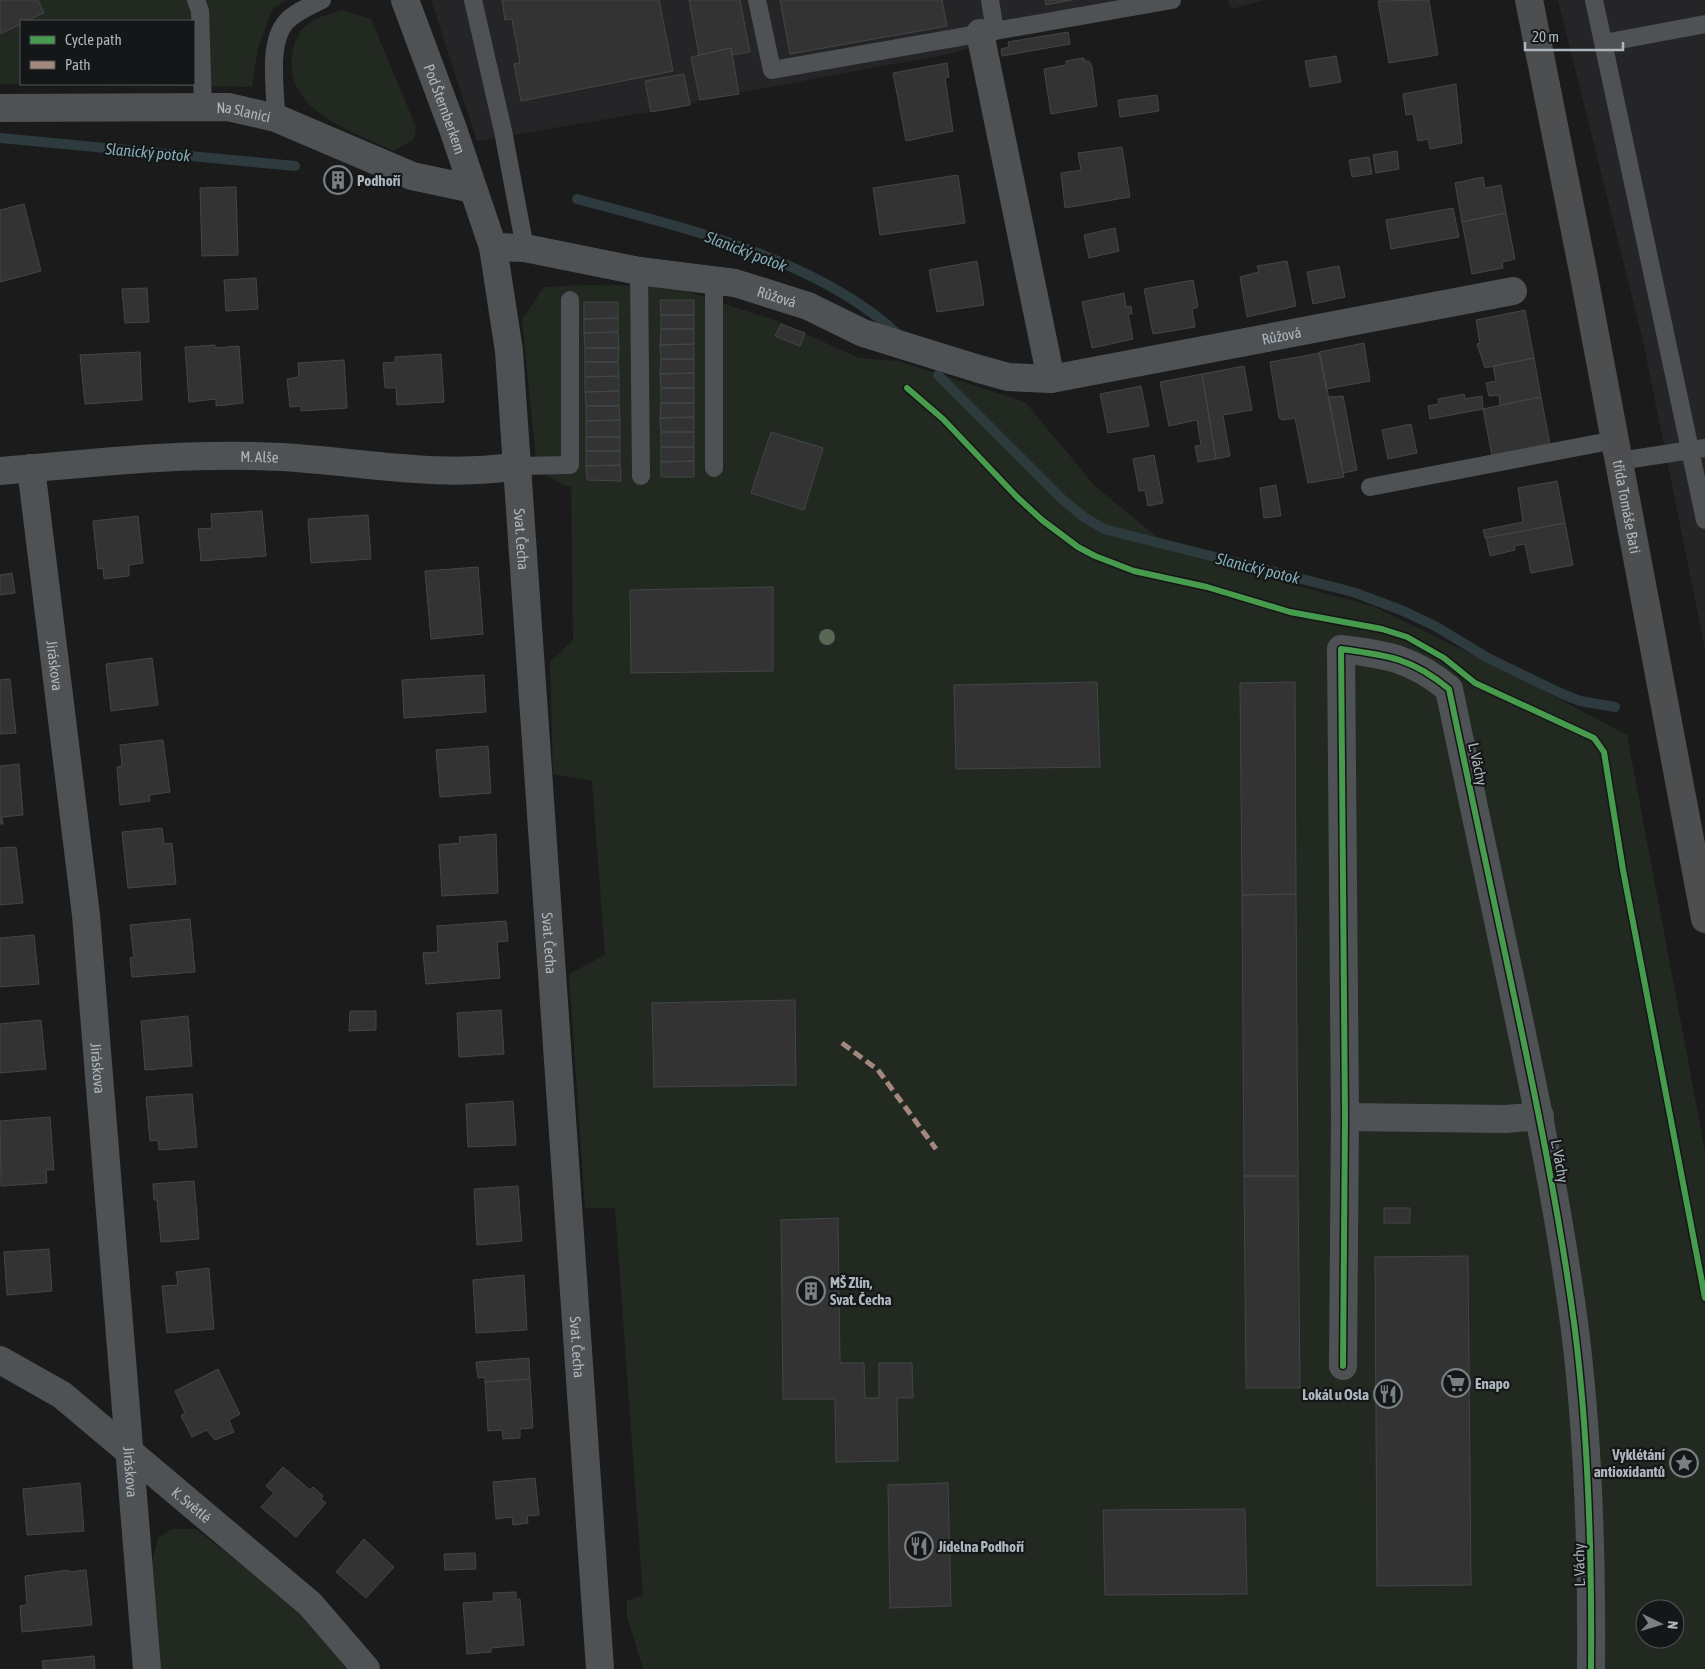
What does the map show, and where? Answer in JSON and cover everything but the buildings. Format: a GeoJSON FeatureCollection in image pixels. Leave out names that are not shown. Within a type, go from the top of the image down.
{"type":"FeatureCollection","features":[{"type":"Feature","properties":{"kind":"main road","name":"třída Tomáše Bati"},"geometry":{"type":"LineString","coordinates":[[1513,0],[1547,95]]}},
{"type":"Feature","properties":{"kind":"main road","name":"třída Tomáše Bati"},"geometry":{"type":"LineString","coordinates":[[1529,0],[1617,451],[1705,919]]}},
{"type":"Feature","properties":{"kind":"street","name":"Pod Šternberkem"},"geometry":{"type":"LineString","coordinates":[[405,0],[484,220]]}},
{"type":"Feature","properties":{"kind":"street"},"geometry":{"type":"LineString","coordinates":[[987,32],[1051,378]]}},
{"type":"Feature","properties":{"kind":"street","name":"Na Slanici"},"geometry":{"type":"LineString","coordinates":[[0,108],[228,107],[276,118],[412,176],[473,189]]}},
{"type":"Feature","properties":{"kind":"street","name":"Svat. Čecha"},"geometry":{"type":"LineString","coordinates":[[484,220],[493,247],[509,351],[600,1669]]}},
{"type":"Feature","properties":{"kind":"street","name":"Růžová"},"geometry":{"type":"LineString","coordinates":[[493,247],[525,248],[639,272],[735,283],[773,293],[808,306],[863,333],[1008,377],[1051,378],[1512,292]]}},
{"type":"Feature","properties":{"kind":"street","name":"M. Alše"},"geometry":{"type":"LineString","coordinates":[[0,471],[153,456],[217,455],[280,457],[464,470],[495,470],[518,466]]}},
{"type":"Feature","properties":{"kind":"street","name":"Jiráskova"},"geometry":{"type":"LineString","coordinates":[[31,468],[86,915],[148,1669]]}},
{"type":"Feature","properties":{"kind":"street","name":"L. Váchy"},"geometry":{"type":"LineString","coordinates":[[1343,1366],[1345,1117],[1341,649],[1383,654],[1410,662],[1430,673],[1449,689],[1540,1116],[1564,1256],[1584,1418],[1591,1533],[1591,1669]]}},
{"type":"Feature","properties":{"kind":"street"},"geometry":{"type":"LineString","coordinates":[[1345,1117],[1506,1119],[1540,1116]]}},
{"type":"Feature","properties":{"kind":"street","name":"K. Světlé"},"geometry":{"type":"LineString","coordinates":[[0,1360],[62,1396],[310,1604],[366,1669]]}},
{"type":"Feature","properties":{"kind":"lane"},"geometry":{"type":"LineString","coordinates":[[196,0],[200,11],[203,107]]}},
{"type":"Feature","properties":{"kind":"lane"},"geometry":{"type":"LineString","coordinates":[[276,118],[274,49],[285,23],[304,8],[322,0]]}},
{"type":"Feature","properties":{"kind":"lane"},"geometry":{"type":"LineString","coordinates":[[473,0],[503,131],[525,248]]}},
{"type":"Feature","properties":{"kind":"lane"},"geometry":{"type":"LineString","coordinates":[[758,0],[772,70],[1172,0]]}},
{"type":"Feature","properties":{"kind":"lane"},"geometry":{"type":"LineString","coordinates":[[987,32],[990,0]]}},
{"type":"Feature","properties":{"kind":"lane"},"geometry":{"type":"LineString","coordinates":[[1594,0],[1698,449],[1705,520]]}},
{"type":"Feature","properties":{"kind":"lane"},"geometry":{"type":"LineString","coordinates":[[1604,43],[1705,24]]}},
{"type":"Feature","properties":{"kind":"lane"},"geometry":{"type":"LineString","coordinates":[[639,272],[641,476]]}},
{"type":"Feature","properties":{"kind":"lane"},"geometry":{"type":"LineString","coordinates":[[714,281],[714,468]]}},
{"type":"Feature","properties":{"kind":"lane"},"geometry":{"type":"LineString","coordinates":[[518,466],[570,465],[570,300]]}},
{"type":"Feature","properties":{"kind":"lane"},"geometry":{"type":"LineString","coordinates":[[1370,487],[1617,451],[1698,449]]}},
{"type":"Feature","properties":{"kind":"shaded area"},"geometry":{"type":"Polygon","coordinates":[[[0,0],[286,0],[272,10],[258,48],[252,87],[84,85],[195,85],[195,20],[20,20],[20,84],[0,84],[0,0]]]}},
{"type":"Feature","properties":{"kind":"shaded area"},"geometry":{"type":"Polygon","coordinates":[[[431,0],[1175,0],[1070,20],[953,53],[700,100],[690,105],[477,141],[431,0]]]}},
{"type":"Feature","properties":{"kind":"shaded area"},"geometry":{"type":"Polygon","coordinates":[[[1227,0],[1265,0],[1232,9],[1227,0]]]}},
{"type":"Feature","properties":{"kind":"shaded area"},"geometry":{"type":"Polygon","coordinates":[[[1558,0],[1705,0],[1705,650],[1643,341],[1558,0]]]}},
{"type":"Feature","properties":{"kind":"shaded area"},"geometry":{"type":"Polygon","coordinates":[[[343,10],[371,19],[416,127],[414,139],[394,151],[340,126],[322,115],[308,103],[297,88],[292,71],[293,50],[300,32],[305,26],[318,18],[343,10]]]}},
{"type":"Feature","properties":{"kind":"shaded area"},"geometry":{"type":"Polygon","coordinates":[[[586,285],[671,286],[777,321],[859,358],[898,361],[1025,402],[1095,486],[1175,552],[1375,607],[1514,675],[1627,735],[1705,1151],[1705,1669],[643,1669],[627,1616],[627,1600],[643,1596],[615,1208],[585,1208],[569,974],[605,955],[592,781],[553,774],[550,662],[573,640],[571,487],[561,484],[537,469],[522,320],[544,287],[586,285]]]}},
{"type":"Feature","properties":{"kind":"shaded area"},"geometry":{"type":"Polygon","coordinates":[[[172,1529],[196,1529],[290,1603],[351,1669],[161,1669],[152,1562],[158,1538],[172,1529]]]}},
{"type":"Feature","properties":{"kind":"waterway","name":"Slanický potok"},"geometry":{"type":"LineString","coordinates":[[0,138],[295,166]]}},
{"type":"Feature","properties":{"kind":"waterway","name":"Slanický potok"},"geometry":{"type":"LineString","coordinates":[[577,199],[704,235],[748,249],[790,266],[830,286],[867,309],[900,336]]}},
{"type":"Feature","properties":{"kind":"waterway","name":"Slanický potok"},"geometry":{"type":"LineString","coordinates":[[938,375],[1062,499],[1085,518],[1104,529],[1353,592],[1401,610],[1435,626],[1488,658],[1560,693],[1580,701],[1615,707]]}},
{"type":"Feature","properties":{"kind":"marked path"},"geometry":{"type":"LineString","coordinates":[[842,1043],[878,1070],[936,1149]]}},
{"type":"Feature","properties":{"kind":"cycle path"},"geometry":{"type":"LineString","coordinates":[[907,388],[943,419],[1017,497],[1042,520],[1078,547],[1095,556],[1134,571],[1207,587],[1290,612],[1382,629],[1407,637],[1444,658],[1475,683],[1594,738],[1604,752],[1623,870],[1705,1298]]}},
{"type":"Feature","properties":{"kind":"cycle path"},"geometry":{"type":"LineString","coordinates":[[1343,1366],[1345,1117],[1341,649],[1372,653],[1411,664],[1449,689],[1522,1033],[1555,1202],[1569,1287],[1584,1415],[1590,1541],[1591,1669]]}},
{"type":"Feature","properties":{"kind":"place","name":"Podhoří"},"geometry":{"type":"Point","coordinates":[338,180]}},
{"type":"Feature","properties":{"kind":"place","name":"MŠ Zlín, Svat. Čecha"},"geometry":{"type":"Point","coordinates":[811,1291]}},
{"type":"Feature","properties":{"kind":"place","name":"Enapo"},"geometry":{"type":"Point","coordinates":[1456,1383]}},
{"type":"Feature","properties":{"kind":"place","name":"Lokál u Osla"},"geometry":{"type":"Point","coordinates":[1388,1394]}},
{"type":"Feature","properties":{"kind":"place","name":"Vyklétání antioxidantů"},"geometry":{"type":"Point","coordinates":[1684,1463]}},
{"type":"Feature","properties":{"kind":"place","name":"Jídelna Podhoří"},"geometry":{"type":"Point","coordinates":[919,1546]}}]}
